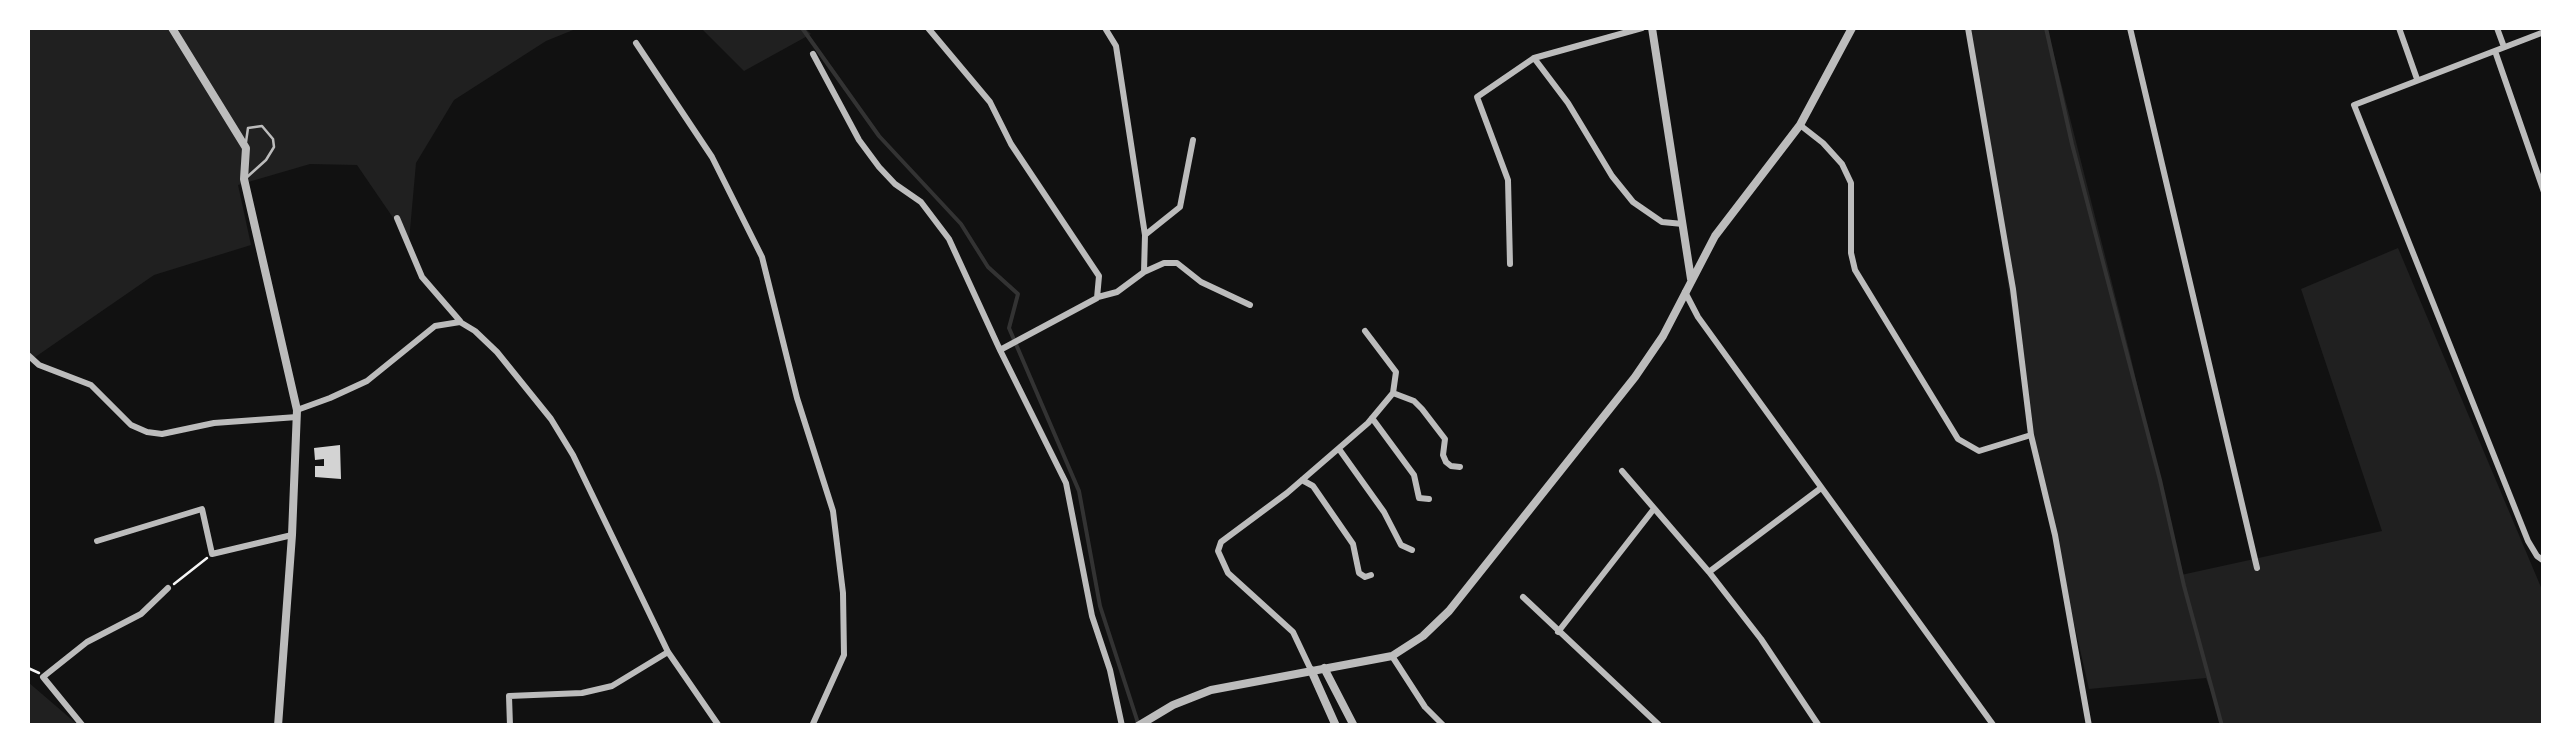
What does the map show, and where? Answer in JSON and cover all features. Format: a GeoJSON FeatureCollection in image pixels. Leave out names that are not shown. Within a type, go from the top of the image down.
{"type":"FeatureCollection","features":[{"type":"Feature","properties":{"kind":"street"},"geometry":{"type":"LineString","coordinates":[[172,28],[246,148],[244,179],[297,413],[278,726]]}},
{"type":"Feature","properties":{"kind":"street"},"geometry":{"type":"LineString","coordinates":[[928,28],[990,102],[1012,144],[1099,276],[1097,298]]}},
{"type":"Feature","properties":{"kind":"street"},"geometry":{"type":"LineString","coordinates":[[1105,28],[1116,46],[1123,84],[1145,235],[1144,272]]}},
{"type":"Feature","properties":{"kind":"street"},"geometry":{"type":"LineString","coordinates":[[1510,264],[1508,180],[1477,97],[1534,58],[1642,28]]}},
{"type":"Feature","properties":{"kind":"street"},"geometry":{"type":"LineString","coordinates":[[1652,28],[1690,279]]}},
{"type":"Feature","properties":{"kind":"street"},"geometry":{"type":"LineString","coordinates":[[1141,722],[1212,690],[1392,656],[1423,636],[1449,611],[1634,378],[1662,336],[1716,236],[1800,125],[1852,28]]}},
{"type":"Feature","properties":{"kind":"street"},"geometry":{"type":"LineString","coordinates":[[1968,28],[2013,288],[2031,435],[2055,535],[2089,726]]}},
{"type":"Feature","properties":{"kind":"street"},"geometry":{"type":"LineString","coordinates":[[2130,28],[2257,568]]}},
{"type":"Feature","properties":{"kind":"street"},"geometry":{"type":"LineString","coordinates":[[2399,28],[2418,79]]}},
{"type":"Feature","properties":{"kind":"street"},"geometry":{"type":"LineString","coordinates":[[2497,28],[2499,49],[2544,192]]}},
{"type":"Feature","properties":{"kind":"street"},"geometry":{"type":"LineString","coordinates":[[2544,32],[2354,105],[2528,541],[2544,561]]}},
{"type":"Feature","properties":{"kind":"street"},"geometry":{"type":"LineString","coordinates":[[636,43],[712,157],[762,256],[797,398],[833,511],[843,592],[844,655],[812,726]]}},
{"type":"Feature","properties":{"kind":"street"},"geometry":{"type":"LineString","coordinates":[[813,54],[859,140],[878,166],[921,202],[949,239],[1066,483],[1092,616],[1110,670],[1122,726]]}},
{"type":"Feature","properties":{"kind":"street"},"geometry":{"type":"LineString","coordinates":[[1534,58],[1633,202],[1662,222],[1684,224]]}},
{"type":"Feature","properties":{"kind":"street"},"geometry":{"type":"LineString","coordinates":[[1800,125],[1823,143],[1847,174],[1853,196],[1851,253],[1855,270],[1958,438],[1979,451],[2031,435]]}},
{"type":"Feature","properties":{"kind":"street"},"geometry":{"type":"LineString","coordinates":[[1145,235],[1180,206],[1193,140]]}},
{"type":"Feature","properties":{"kind":"street"},"geometry":{"type":"LineString","coordinates":[[397,218],[422,277],[460,322],[498,352],[551,419],[573,456],[668,652],[719,726]]}},
{"type":"Feature","properties":{"kind":"street"},"geometry":{"type":"LineString","coordinates":[[1000,350],[1097,298],[1117,292],[1164,263],[1178,263],[1200,282],[1250,306]]}},
{"type":"Feature","properties":{"kind":"street"},"geometry":{"type":"LineString","coordinates":[[1685,292],[1698,317],[1994,726]]}},
{"type":"Feature","properties":{"kind":"street"},"geometry":{"type":"LineString","coordinates":[[28,355],[39,365],[91,386],[131,425],[162,434],[297,413],[366,381],[434,326],[460,322]]}},
{"type":"Feature","properties":{"kind":"street"},"geometry":{"type":"LineString","coordinates":[[1336,726],[1293,632],[1228,573],[1218,551],[1220,542],[1339,449],[1372,418],[1392,392],[1396,372],[1366,331]]}},
{"type":"Feature","properties":{"kind":"street"},"geometry":{"type":"LineString","coordinates":[[1392,392],[1422,408],[1445,438],[1446,462],[1460,466]]}},
{"type":"Feature","properties":{"kind":"street"},"geometry":{"type":"LineString","coordinates":[[1372,418],[1414,475],[1420,498],[1429,500]]}},
{"type":"Feature","properties":{"kind":"street"},"geometry":{"type":"LineString","coordinates":[[1339,449],[1384,512],[1401,545],[1412,550]]}},
{"type":"Feature","properties":{"kind":"street"},"geometry":{"type":"LineString","coordinates":[[1622,471],[1710,572],[1819,726]]}},
{"type":"Feature","properties":{"kind":"street"},"geometry":{"type":"LineString","coordinates":[[1302,480],[1314,486],[1352,544],[1359,572],[1365,577],[1371,575]]}},
{"type":"Feature","properties":{"kind":"street"},"geometry":{"type":"LineString","coordinates":[[1710,572],[1821,488]]}},
{"type":"Feature","properties":{"kind":"street"},"geometry":{"type":"LineString","coordinates":[[97,541],[202,510],[212,554],[292,535]]}},
{"type":"Feature","properties":{"kind":"street"},"geometry":{"type":"LineString","coordinates":[[1558,632],[1653,510]]}},
{"type":"Feature","properties":{"kind":"street"},"geometry":{"type":"LineString","coordinates":[[82,726],[43,677],[88,642],[140,614],[168,588]]}},
{"type":"Feature","properties":{"kind":"street"},"geometry":{"type":"LineString","coordinates":[[1523,597],[1657,724]]}},
{"type":"Feature","properties":{"kind":"street"},"geometry":{"type":"LineString","coordinates":[[510,726],[509,696],[582,693],[612,686],[668,652]]}},
{"type":"Feature","properties":{"kind":"street"},"geometry":{"type":"LineString","coordinates":[[1392,656],[1425,706],[1444,726]]}},
{"type":"Feature","properties":{"kind":"street"},"geometry":{"type":"LineString","coordinates":[[1324,668],[1354,726]]}},
{"type":"Feature","properties":{"kind":"lane"},"geometry":{"type":"LineString","coordinates":[[244,179],[266,160],[274,147],[273,139],[262,126],[254,124],[248,128],[246,148]]}},
{"type":"Feature","properties":{"kind":"path"},"geometry":{"type":"LineString","coordinates":[[168,588],[212,554]]}},
{"type":"Feature","properties":{"kind":"path"},"geometry":{"type":"LineString","coordinates":[[28,666],[43,677]]}},
{"type":"Feature","properties":{"kind":"shaded area"},"geometry":{"type":"Polygon","coordinates":[[[28,28],[578,28],[546,41],[454,100],[416,163],[409,241],[357,165],[310,164],[238,185],[251,245],[154,275],[28,362],[28,28]]]}},
{"type":"Feature","properties":{"kind":"shaded area"},"geometry":{"type":"Polygon","coordinates":[[[701,28],[805,28],[811,34],[744,71],[701,28]]]}},
{"type":"Feature","properties":{"kind":"shaded area"},"geometry":{"type":"Polygon","coordinates":[[[1969,28],[2047,28],[2130,354],[2181,575],[2382,531],[2301,289],[2398,248],[2543,592],[2543,725],[2223,725],[2206,678],[2089,689],[2031,435],[1969,28]]]}},
{"type":"Feature","properties":{"kind":"shaded area"},"geometry":{"type":"Polygon","coordinates":[[[28,682],[78,725],[28,725],[28,682]]]}},
{"type":"Feature","properties":{"kind":"building"},"geometry":{"type":"Polygon","coordinates":[[[340,445],[341,479],[315,477],[315,466],[324,466],[324,459],[315,460],[314,448],[340,445]]]}},
{"type":"Feature","properties":{"kind":"waterway"},"geometry":{"type":"LineString","coordinates":[[802,28],[879,136],[961,224],[988,267],[1018,294],[1009,328],[1079,491],[1100,606],[1139,726]]}},
{"type":"Feature","properties":{"kind":"waterway"},"geometry":{"type":"LineString","coordinates":[[2046,28],[2072,144],[2222,726]]}}]}
